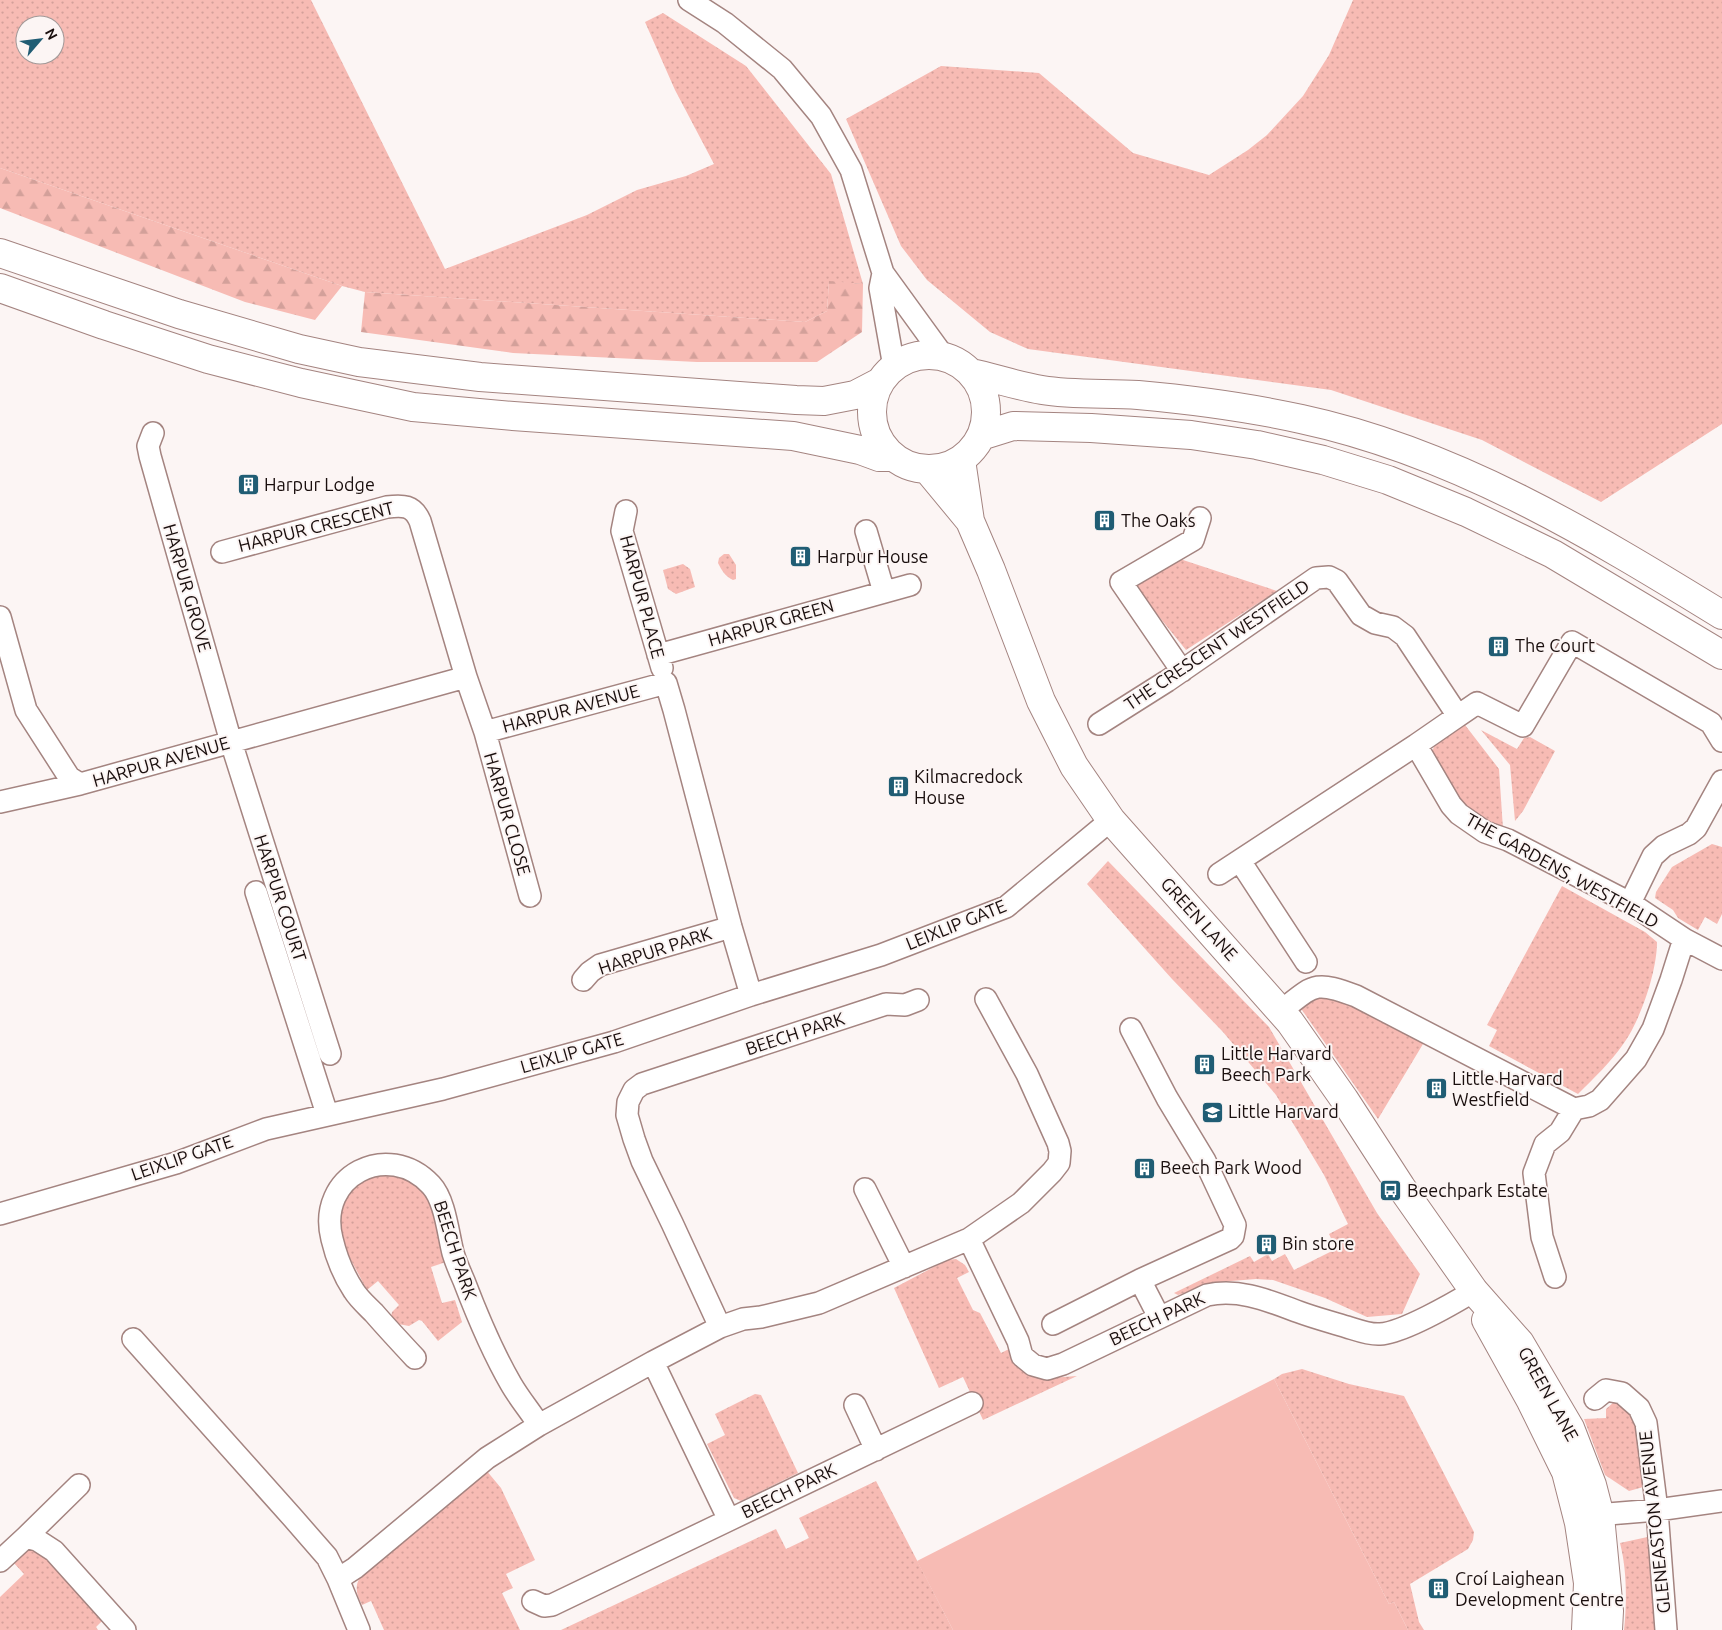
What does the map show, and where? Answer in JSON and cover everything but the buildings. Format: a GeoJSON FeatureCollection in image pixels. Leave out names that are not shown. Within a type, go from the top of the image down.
{"type":"FeatureCollection","features":[{"type":"Feature","properties":{"kind":"main road"},"geometry":{"type":"LineString","coordinates":[[0,253],[179,314],[299,349],[359,362],[480,377],[824,401],[855,395],[887,374],[912,358],[928,355],[944,357],[959,363],[971,373],[981,387],[986,403],[986,420],[981,436],[973,449],[961,460],[933,469],[919,468],[894,458],[883,446],[875,431],[872,414],[874,398],[887,374]]}},
{"type":"Feature","properties":{"kind":"main road"},"geometry":{"type":"LineString","coordinates":[[0,288],[104,325],[208,358],[300,383],[414,407],[793,436],[860,450],[879,457],[894,458]]}},
{"type":"Feature","properties":{"kind":"main road"},"geometry":{"type":"LineString","coordinates":[[971,373],[1042,390],[1138,395],[1218,403],[1302,419],[1362,434],[1447,464],[1523,500],[1622,554],[1722,615]]}},
{"type":"Feature","properties":{"kind":"main road"},"geometry":{"type":"LineString","coordinates":[[981,436],[1013,426],[1091,428],[1191,435],[1257,445],[1323,460],[1396,483],[1466,512],[1553,554],[1722,654]]}},
{"type":"Feature","properties":{"kind":"main road","name":"GREEN LANE"},"geometry":{"type":"LineString","coordinates":[[961,460],[970,521],[1041,701],[1074,766],[1112,820],[1281,1012],[1344,1099],[1401,1187],[1474,1291],[1490,1329],[1531,1401],[1590,1519],[1610,1611],[1608,1630]]}},
{"type":"Feature","properties":{"kind":"main road","name":"GREEN LANE"},"geometry":{"type":"LineString","coordinates":[[927,469],[970,521]]}},
{"type":"Feature","properties":{"kind":"main road","name":"GREEN LANE"},"geometry":{"type":"LineString","coordinates":[[1588,1630],[1590,1519]]}},
{"type":"Feature","properties":{"kind":"street"},"geometry":{"type":"LineString","coordinates":[[689,0],[725,23],[782,68],[820,116],[851,170],[883,273],[944,357]]}},
{"type":"Feature","properties":{"kind":"street"},"geometry":{"type":"LineString","coordinates":[[883,273],[880,288],[887,374]]}},
{"type":"Feature","properties":{"kind":"street","name":"HARPUR GROVE"},"geometry":{"type":"LineString","coordinates":[[153,433],[148,446],[150,456],[230,742]]}},
{"type":"Feature","properties":{"kind":"street","name":"HARPUR CRESCENT"},"geometry":{"type":"LineString","coordinates":[[222,552],[387,507],[402,505],[410,509],[416,513],[420,521],[466,677]]}},
{"type":"Feature","properties":{"kind":"street","name":"HARPUR PLACE"},"geometry":{"type":"LineString","coordinates":[[626,512],[622,531],[666,683]]}},
{"type":"Feature","properties":{"kind":"street"},"geometry":{"type":"LineString","coordinates":[[1182,671],[1121,582],[1193,540],[1200,518]]}},
{"type":"Feature","properties":{"kind":"street"},"geometry":{"type":"LineString","coordinates":[[866,531],[884,592]]}},
{"type":"Feature","properties":{"kind":"street","name":"THE CRESCENT WESTFIELD"},"geometry":{"type":"LineString","coordinates":[[1099,724],[1182,671],[1316,578],[1329,577],[1337,581],[1361,615],[1375,623],[1393,627],[1405,636],[1458,716]]}},
{"type":"Feature","properties":{"kind":"street","name":"HARPUR GREEN"},"geometry":{"type":"LineString","coordinates":[[658,655],[910,585]]}},
{"type":"Feature","properties":{"kind":"street"},"geometry":{"type":"LineString","coordinates":[[0,617],[26,710],[69,777],[80,784]]}},
{"type":"Feature","properties":{"kind":"street"},"geometry":{"type":"LineString","coordinates":[[1219,874],[1478,704],[1523,726],[1572,642],[1711,723],[1722,741]]}},
{"type":"Feature","properties":{"kind":"street","name":"HARPUR AVENUE"},"geometry":{"type":"LineString","coordinates":[[0,801],[80,784],[466,677],[485,732],[666,683]]}},
{"type":"Feature","properties":{"kind":"street"},"geometry":{"type":"LineString","coordinates":[[666,683],[751,995]]}},
{"type":"Feature","properties":{"kind":"street","name":"HARPUR CLOSE"},"geometry":{"type":"LineString","coordinates":[[485,732],[530,896]]}},
{"type":"Feature","properties":{"kind":"street","name":"HARPUR COURT"},"geometry":{"type":"LineString","coordinates":[[230,742],[330,1054]]}},
{"type":"Feature","properties":{"kind":"street","name":"THE GARDENS, WESTFIELD"},"geometry":{"type":"LineString","coordinates":[[1416,745],[1451,804],[1459,814],[1485,832],[1508,840],[1630,903],[1684,939],[1722,959]]}},
{"type":"Feature","properties":{"kind":"street"},"geometry":{"type":"LineString","coordinates":[[1630,903],[1653,856],[1664,846],[1696,828],[1722,781]]}},
{"type":"Feature","properties":{"kind":"street","name":"LEIXLIP GATE"},"geometry":{"type":"LineString","coordinates":[[0,1214],[176,1163],[266,1129],[443,1089],[604,1044],[751,995],[881,955],[1006,907],[1112,820]]}},
{"type":"Feature","properties":{"kind":"street"},"geometry":{"type":"LineString","coordinates":[[1240,861],[1306,962]]}},
{"type":"Feature","properties":{"kind":"street"},"geometry":{"type":"LineString","coordinates":[[256,892],[327,1114]]}},
{"type":"Feature","properties":{"kind":"street","name":"HARPUR PARK"},"geometry":{"type":"LineString","coordinates":[[583,980],[600,965],[731,927]]}},
{"type":"Feature","properties":{"kind":"street"},"geometry":{"type":"LineString","coordinates":[[1281,1012],[1310,989],[1320,986],[1336,988],[1356,996],[1574,1109],[1589,1106],[1600,1100],[1636,1059],[1653,1029],[1684,939]]}},
{"type":"Feature","properties":{"kind":"street"},"geometry":{"type":"LineString","coordinates":[[338,1579],[355,1568],[487,1458],[539,1425],[653,1362],[720,1327],[743,1319],[761,1317],[813,1304],[969,1239],[1021,1203],[1059,1163],[1058,1143],[1026,1074],[986,999]]}},
{"type":"Feature","properties":{"kind":"street","name":"BEECH PARK"},"geometry":{"type":"LineString","coordinates":[[720,1327],[636,1147],[627,1115],[628,1102],[634,1090],[642,1084],[886,1004],[905,1006],[918,1000]]}},
{"type":"Feature","properties":{"kind":"street"},"geometry":{"type":"LineString","coordinates":[[1054,1324],[1140,1280],[1230,1240],[1233,1236],[1235,1225],[1205,1161],[1167,1098],[1131,1029]]}},
{"type":"Feature","properties":{"kind":"street"},"geometry":{"type":"LineString","coordinates":[[1555,1277],[1542,1237],[1534,1173],[1545,1144],[1560,1132],[1574,1109]]}},
{"type":"Feature","properties":{"kind":"street","name":"BEECH PARK"},"geometry":{"type":"LineString","coordinates":[[415,1358],[354,1292],[332,1240],[329,1222],[330,1206],[343,1183],[362,1169],[382,1164],[405,1168],[418,1175],[433,1187],[441,1204],[454,1255],[475,1310],[511,1384],[539,1425]]}},
{"type":"Feature","properties":{"kind":"street"},"geometry":{"type":"LineString","coordinates":[[865,1189],[904,1267]]}},
{"type":"Feature","properties":{"kind":"street","name":"BEECH PARK"},"geometry":{"type":"LineString","coordinates":[[969,1239],[1018,1341],[1022,1356],[1033,1365],[1051,1368],[1207,1294],[1217,1292],[1243,1293],[1316,1318],[1369,1333],[1380,1334],[1398,1330],[1474,1291]]}},
{"type":"Feature","properties":{"kind":"street"},"geometry":{"type":"LineString","coordinates":[[1140,1280],[1159,1316]]}},
{"type":"Feature","properties":{"kind":"street"},"geometry":{"type":"LineString","coordinates":[[133,1339],[299,1524],[327,1558],[338,1579],[359,1630]]}},
{"type":"Feature","properties":{"kind":"street","name":"BEECH PARK"},"geometry":{"type":"LineString","coordinates":[[653,1362],[729,1520]]}},
{"type":"Feature","properties":{"kind":"street","name":"GLENEASTON AVENUE"},"geometry":{"type":"LineString","coordinates":[[1594,1399],[1606,1390],[1622,1393],[1639,1408],[1646,1423],[1657,1510],[1666,1630]]}},
{"type":"Feature","properties":{"kind":"street","name":"BEECH PARK"},"geometry":{"type":"LineString","coordinates":[[533,1601],[544,1606],[552,1605],[972,1403]]}},
{"type":"Feature","properties":{"kind":"street"},"geometry":{"type":"LineString","coordinates":[[854,1405],[876,1450]]}},
{"type":"Feature","properties":{"kind":"street"},"geometry":{"type":"LineString","coordinates":[[0,1561],[79,1485]]}},
{"type":"Feature","properties":{"kind":"street"},"geometry":{"type":"LineString","coordinates":[[1590,1519],[1722,1501]]}},
{"type":"Feature","properties":{"kind":"street"},"geometry":{"type":"LineString","coordinates":[[26,1537],[37,1540],[54,1551],[125,1630]]}},
{"type":"Feature","properties":{"kind":"green space"},"geometry":{"type":"Polygon","coordinates":[[[0,0],[311,0],[445,269],[587,215],[637,190],[686,176],[714,164],[675,90],[645,22],[663,13],[746,66],[831,174],[863,284],[829,282],[827,311],[805,322],[365,292],[342,286],[0,168],[0,0]]]}},
{"type":"Feature","properties":{"kind":"green space"},"geometry":{"type":"Polygon","coordinates":[[[1353,0],[1722,0],[1722,424],[1601,502],[1482,440],[1331,390],[1028,349],[990,332],[927,280],[901,246],[846,119],[941,66],[1039,73],[1133,153],[1209,175],[1248,150],[1267,135],[1303,96],[1329,55],[1353,0]]]}},
{"type":"Feature","properties":{"kind":"green space"},"geometry":{"type":"Polygon","coordinates":[[[0,168],[342,286],[315,320],[245,302],[0,208],[0,168]]]}},
{"type":"Feature","properties":{"kind":"green space"},"geometry":{"type":"Polygon","coordinates":[[[829,281],[863,284],[862,332],[817,362],[697,362],[513,353],[361,332],[365,292],[805,322],[827,311],[829,281]]]}},
{"type":"Feature","properties":{"kind":"green space"},"geometry":{"type":"Polygon","coordinates":[[[724,554],[729,554],[736,565],[736,579],[733,580],[726,575],[718,563],[719,558],[724,554]]]}},
{"type":"Feature","properties":{"kind":"green space"},"geometry":{"type":"Polygon","coordinates":[[[1180,559],[1277,591],[1186,650],[1135,587],[1180,559]]]}},
{"type":"Feature","properties":{"kind":"green space"},"geometry":{"type":"Polygon","coordinates":[[[683,564],[690,569],[695,587],[676,594],[668,589],[663,570],[683,564]]]}},
{"type":"Feature","properties":{"kind":"green space"},"geometry":{"type":"Polygon","coordinates":[[[1465,725],[1499,769],[1503,829],[1465,807],[1432,756],[1435,745],[1439,741],[1465,725]]]}},
{"type":"Feature","properties":{"kind":"green space"},"geometry":{"type":"Polygon","coordinates":[[[1481,730],[1517,749],[1524,738],[1530,737],[1555,751],[1523,811],[1515,821],[1510,765],[1481,730]]]}},
{"type":"Feature","properties":{"kind":"green space"},"geometry":{"type":"Polygon","coordinates":[[[1712,844],[1722,847],[1722,914],[1717,924],[1705,917],[1698,930],[1678,918],[1673,910],[1655,898],[1656,892],[1672,867],[1712,844]]]}},
{"type":"Feature","properties":{"kind":"green space"},"geometry":{"type":"Polygon","coordinates":[[[1108,861],[1269,1027],[1377,1213],[1420,1274],[1402,1314],[1367,1317],[1325,1298],[1273,1280],[1256,1279],[1219,1282],[1178,1295],[1174,1293],[1250,1256],[1254,1262],[1268,1254],[1272,1261],[1285,1254],[1294,1270],[1336,1249],[1329,1234],[1348,1224],[1324,1175],[1276,1095],[1223,1032],[1172,979],[1087,884],[1108,861]]]}},
{"type":"Feature","properties":{"kind":"green space"},"geometry":{"type":"Polygon","coordinates":[[[1562,886],[1645,932],[1657,942],[1654,967],[1647,994],[1630,1033],[1614,1057],[1578,1094],[1489,1046],[1497,1030],[1487,1025],[1562,886]]]}},
{"type":"Feature","properties":{"kind":"green space"},"geometry":{"type":"Polygon","coordinates":[[[1310,989],[1429,1034],[1378,1119],[1295,1000],[1310,989]]]}},
{"type":"Feature","properties":{"kind":"green space"},"geometry":{"type":"Polygon","coordinates":[[[384,1173],[403,1176],[414,1181],[423,1190],[434,1212],[446,1262],[431,1267],[442,1303],[455,1300],[462,1322],[438,1341],[422,1321],[419,1320],[409,1326],[398,1324],[391,1317],[392,1312],[399,1305],[378,1281],[367,1290],[338,1236],[339,1202],[365,1176],[384,1173]]]}},
{"type":"Feature","properties":{"kind":"green space"},"geometry":{"type":"Polygon","coordinates":[[[956,1259],[965,1265],[969,1272],[957,1278],[973,1310],[980,1313],[1001,1353],[1009,1349],[1014,1359],[1050,1378],[1077,1376],[983,1420],[963,1377],[939,1388],[894,1288],[947,1260],[956,1259]]]}},
{"type":"Feature","properties":{"kind":"green space"},"geometry":{"type":"Polygon","coordinates":[[[1302,1369],[1349,1384],[1404,1396],[1474,1532],[1473,1540],[1468,1549],[1410,1584],[1419,1622],[1424,1630],[1408,1630],[1394,1602],[1389,1604],[1274,1379],[1282,1374],[1302,1369]]]}},
{"type":"Feature","properties":{"kind":"green space"},"geometry":{"type":"Polygon","coordinates":[[[1274,1379],[1389,1604],[1394,1602],[1408,1630],[953,1630],[917,1561],[1274,1379]]]}},
{"type":"Feature","properties":{"kind":"green space"},"geometry":{"type":"Polygon","coordinates":[[[755,1394],[761,1395],[798,1473],[741,1501],[734,1498],[707,1444],[725,1435],[715,1414],[755,1394]]]}},
{"type":"Feature","properties":{"kind":"green space"},"geometry":{"type":"Polygon","coordinates":[[[1614,1402],[1628,1407],[1642,1428],[1647,1486],[1629,1491],[1605,1475],[1584,1419],[1606,1418],[1606,1409],[1614,1402]]]}},
{"type":"Feature","properties":{"kind":"green space"},"geometry":{"type":"Polygon","coordinates":[[[486,1470],[501,1488],[535,1560],[506,1574],[513,1588],[502,1593],[520,1630],[384,1630],[371,1601],[362,1605],[360,1601],[357,1588],[360,1577],[486,1470]]]}},
{"type":"Feature","properties":{"kind":"green space"},"geometry":{"type":"Polygon","coordinates":[[[876,1481],[953,1630],[561,1630],[776,1529],[786,1549],[809,1538],[799,1518],[876,1481]]]}},
{"type":"Feature","properties":{"kind":"green space"},"geometry":{"type":"Polygon","coordinates":[[[1652,1536],[1655,1630],[1624,1630],[1626,1586],[1620,1543],[1652,1536]]]}},
{"type":"Feature","properties":{"kind":"green space"},"geometry":{"type":"Polygon","coordinates":[[[24,1551],[41,1551],[106,1617],[96,1627],[98,1630],[0,1630],[0,1597],[24,1574],[13,1562],[24,1551]]]}},
{"type":"Feature","properties":{"kind":"place","name":"Harpur Lodge"},"geometry":{"type":"Point","coordinates":[248,485]}},
{"type":"Feature","properties":{"kind":"place","name":"The Oaks"},"geometry":{"type":"Point","coordinates":[1105,521]}},
{"type":"Feature","properties":{"kind":"place","name":"Harpur House"},"geometry":{"type":"Point","coordinates":[801,557]}},
{"type":"Feature","properties":{"kind":"place","name":"The Court"},"geometry":{"type":"Point","coordinates":[1499,646]}},
{"type":"Feature","properties":{"kind":"place","name":"Kilmacredock House"},"geometry":{"type":"Point","coordinates":[898,787]}},
{"type":"Feature","properties":{"kind":"place","name":"Little Harvard Beech Park"},"geometry":{"type":"Point","coordinates":[1205,1064]}},
{"type":"Feature","properties":{"kind":"place","name":"Little Harvard Westfield"},"geometry":{"type":"Point","coordinates":[1436,1089]}},
{"type":"Feature","properties":{"kind":"place","name":"Little Harvard"},"geometry":{"type":"Point","coordinates":[1212,1112]}},
{"type":"Feature","properties":{"kind":"place","name":"Beech Park Wood"},"geometry":{"type":"Point","coordinates":[1144,1168]}},
{"type":"Feature","properties":{"kind":"place","name":"Beechpark Estate"},"geometry":{"type":"Point","coordinates":[1391,1191]}},
{"type":"Feature","properties":{"kind":"place","name":"Bin store"},"geometry":{"type":"Point","coordinates":[1266,1244]}},
{"type":"Feature","properties":{"kind":"place","name":"Croí Laighean Development Centre"},"geometry":{"type":"Point","coordinates":[1439,1589]}}]}
